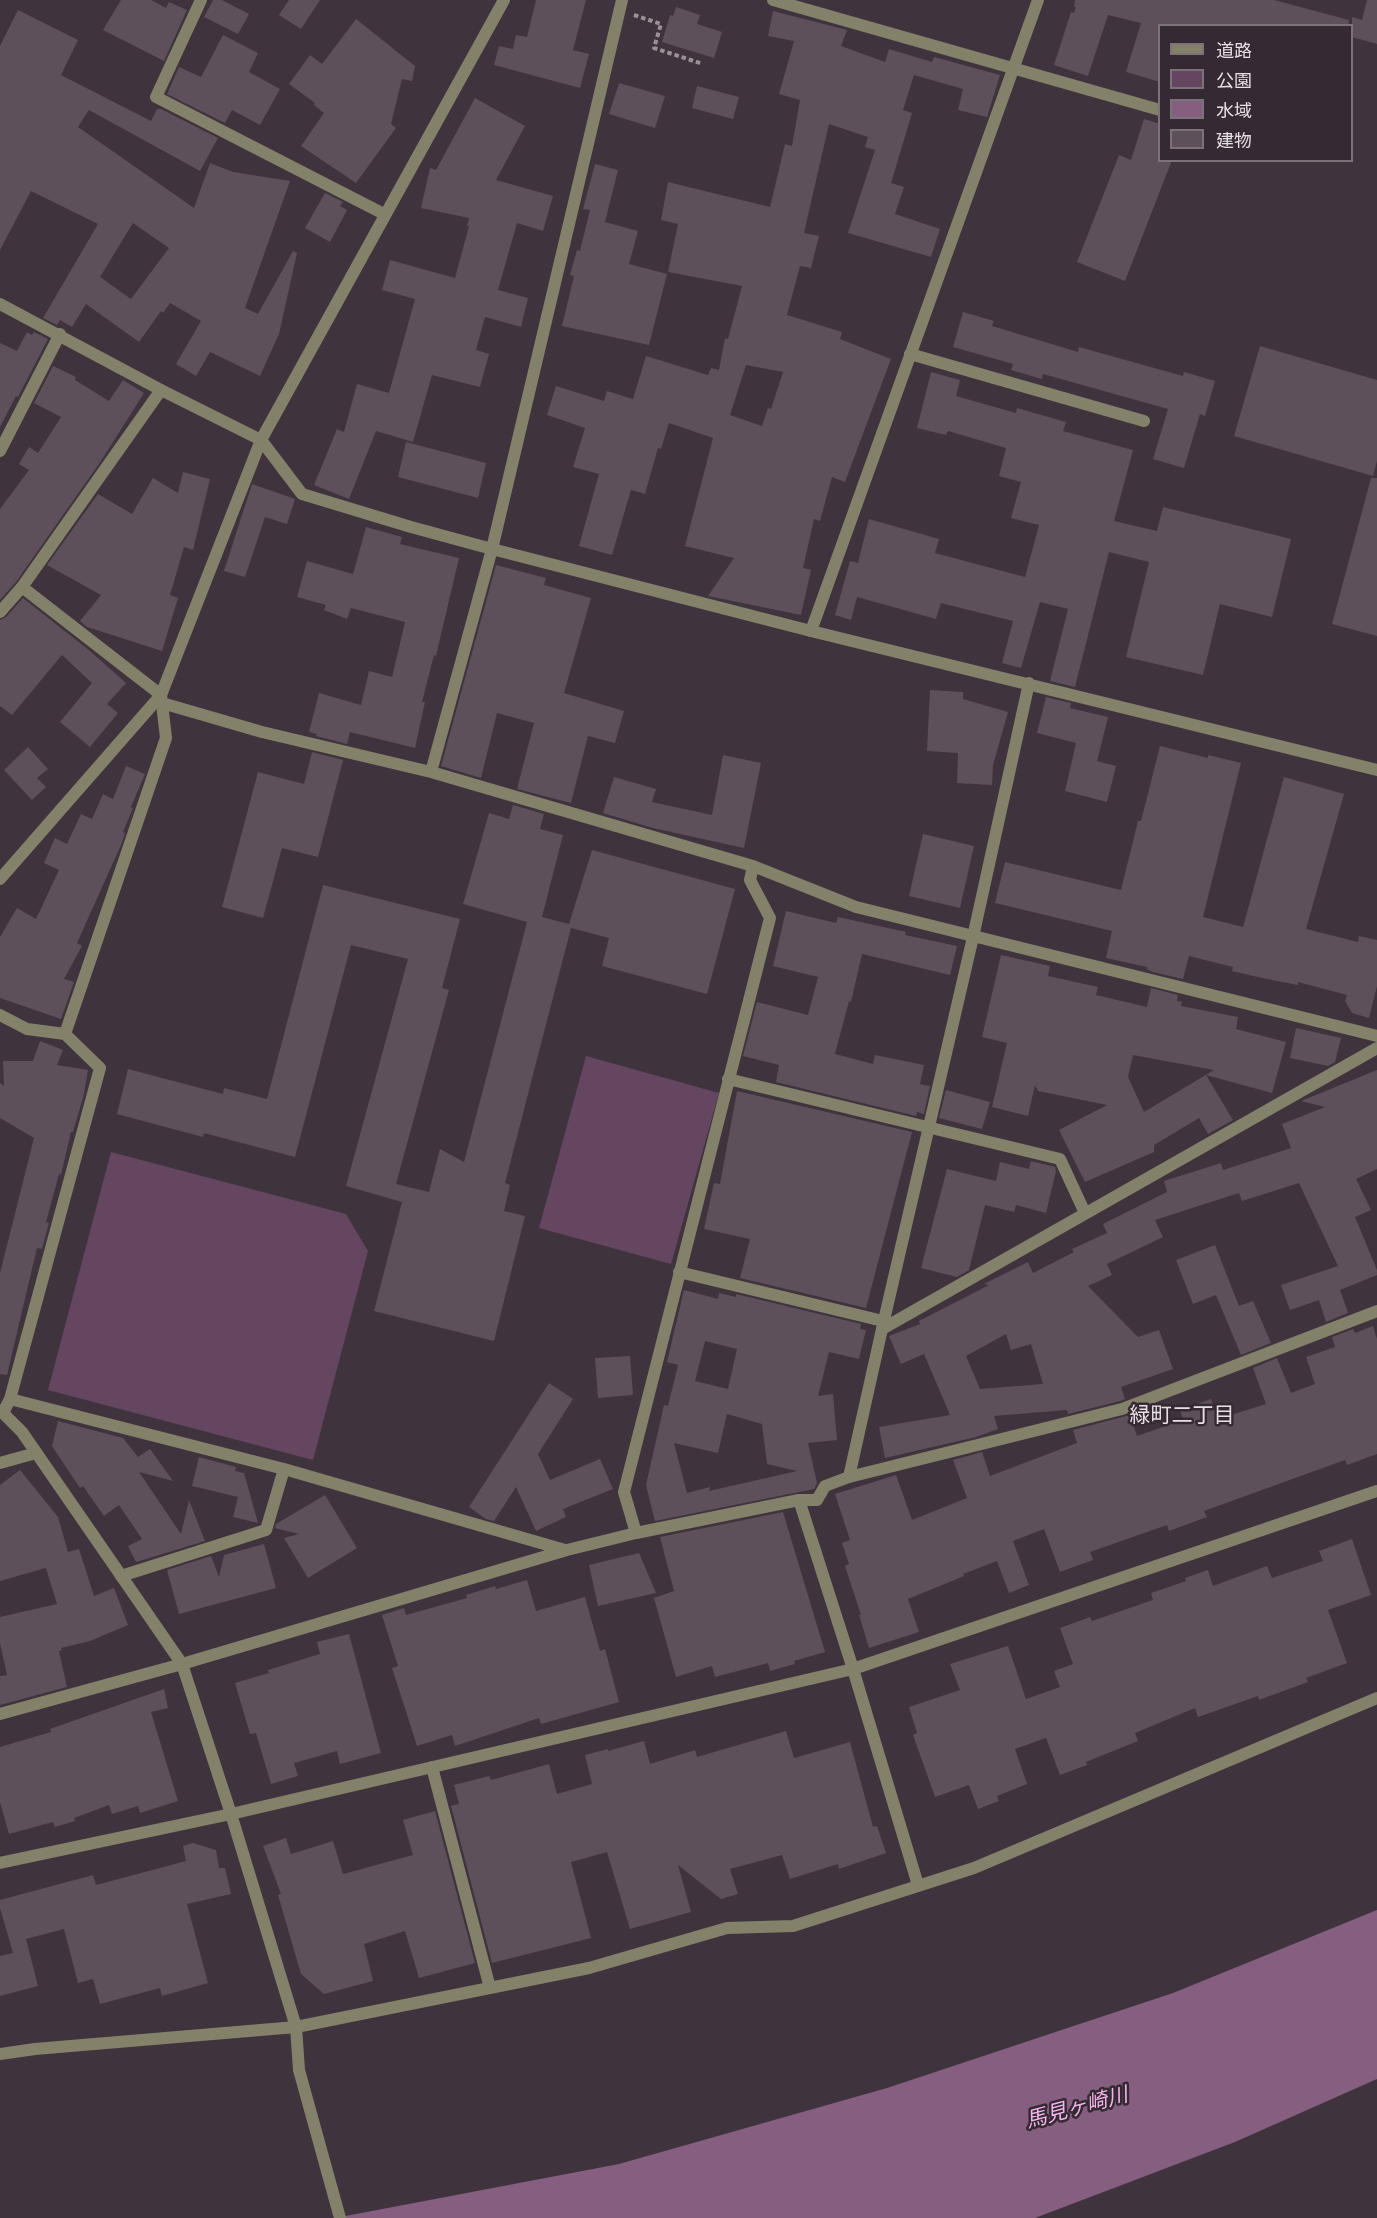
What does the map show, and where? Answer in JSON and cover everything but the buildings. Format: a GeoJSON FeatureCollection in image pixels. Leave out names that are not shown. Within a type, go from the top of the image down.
{"type":"FeatureCollection","features":[{"type":"Feature","properties":{"kind":"street"},"geometry":{"type":"LineString","coordinates":[[201,0],[156,97],[384,214]]}},
{"type":"Feature","properties":{"kind":"street"},"geometry":{"type":"LineString","coordinates":[[0,879],[161,699],[261,440],[504,0]]}},
{"type":"Feature","properties":{"kind":"street"},"geometry":{"type":"LineString","coordinates":[[431,772],[492,549],[622,0]]}},
{"type":"Feature","properties":{"kind":"street"},"geometry":{"type":"LineString","coordinates":[[773,0],[1158,109]]}},
{"type":"Feature","properties":{"kind":"street"},"geometry":{"type":"LineString","coordinates":[[811,630],[1038,0]]}},
{"type":"Feature","properties":{"kind":"street"},"geometry":{"type":"LineString","coordinates":[[0,304],[60,334],[161,390],[261,440],[302,494],[492,549],[1377,770]]}},
{"type":"Feature","properties":{"kind":"street"},"geometry":{"type":"LineString","coordinates":[[0,451],[60,334]]}},
{"type":"Feature","properties":{"kind":"street"},"geometry":{"type":"LineString","coordinates":[[910,354],[1144,421]]}},
{"type":"Feature","properties":{"kind":"street"},"geometry":{"type":"LineString","coordinates":[[0,612],[22,587],[161,390]]}},
{"type":"Feature","properties":{"kind":"street"},"geometry":{"type":"LineString","coordinates":[[22,587],[161,699],[262,732],[431,772],[753,866],[856,907],[1377,1036]]}},
{"type":"Feature","properties":{"kind":"street"},"geometry":{"type":"LineString","coordinates":[[849,1477],[1029,683]]}},
{"type":"Feature","properties":{"kind":"street"},"geometry":{"type":"LineString","coordinates":[[65,1034],[166,738],[161,699]]}},
{"type":"Feature","properties":{"kind":"street"},"geometry":{"type":"LineString","coordinates":[[636,1533],[624,1492],[770,918],[750,880],[753,866]]}},
{"type":"Feature","properties":{"kind":"street"},"geometry":{"type":"LineString","coordinates":[[0,1015],[27,1029],[65,1034],[100,1068],[10,1399],[1,1412],[22,1432],[182,1664],[231,1814],[296,2027],[299,2070],[340,2218]]}},
{"type":"Feature","properties":{"kind":"street"},"geometry":{"type":"LineString","coordinates":[[680,1272],[883,1325],[1377,1048]]}},
{"type":"Feature","properties":{"kind":"street"},"geometry":{"type":"LineString","coordinates":[[728,1079],[1060,1159],[1085,1213]]}},
{"type":"Feature","properties":{"kind":"street"},"geometry":{"type":"LineString","coordinates":[[0,1714],[182,1664],[567,1550],[636,1533],[799,1500],[816,1500],[825,1486],[849,1477],[1122,1409],[1377,1311]]}},
{"type":"Feature","properties":{"kind":"street"},"geometry":{"type":"LineString","coordinates":[[10,1399],[284,1469],[567,1550]]}},
{"type":"Feature","properties":{"kind":"street"},"geometry":{"type":"LineString","coordinates":[[0,1463],[36,1453]]}},
{"type":"Feature","properties":{"kind":"street"},"geometry":{"type":"LineString","coordinates":[[121,1576],[266,1530],[284,1469]]}},
{"type":"Feature","properties":{"kind":"street"},"geometry":{"type":"LineString","coordinates":[[0,1863],[231,1814],[854,1669],[1377,1491]]}},
{"type":"Feature","properties":{"kind":"street"},"geometry":{"type":"LineString","coordinates":[[799,1500],[854,1669],[918,1885]]}},
{"type":"Feature","properties":{"kind":"street"},"geometry":{"type":"LineString","coordinates":[[0,2054],[34,2049],[296,2027],[589,1968],[727,1928],[793,1926],[974,1868],[1377,1698]]}},
{"type":"Feature","properties":{"kind":"street"},"geometry":{"type":"LineString","coordinates":[[432,1767],[490,1988]]}},
{"type":"Feature","properties":{"kind":"path"},"geometry":{"type":"LineString","coordinates":[[635,16],[661,24],[654,48],[703,64]]}},
{"type":"Feature","properties":{"kind":"green space"},"geometry":{"type":"Polygon","coordinates":[[[586,1056],[719,1093],[671,1264],[539,1228],[586,1056]]]}},
{"type":"Feature","properties":{"kind":"green space"},"geometry":{"type":"Polygon","coordinates":[[[111,1152],[346,1214],[368,1251],[313,1460],[48,1390],[111,1152]]]}},
{"type":"Feature","properties":{"kind":"water","name":"馬見ヶ崎川"},"geometry":{"type":"Polygon","coordinates":[[[1377,1910],[1377,2079],[1235,2142],[1035,2218],[335,2218],[619,2164],[887,2088],[1173,1993],[1377,1910]]]}},
{"type":"Feature","properties":{"kind":"district","name":"緑町二丁目"},"geometry":{"type":"Point","coordinates":[1182,1417]}}]}
